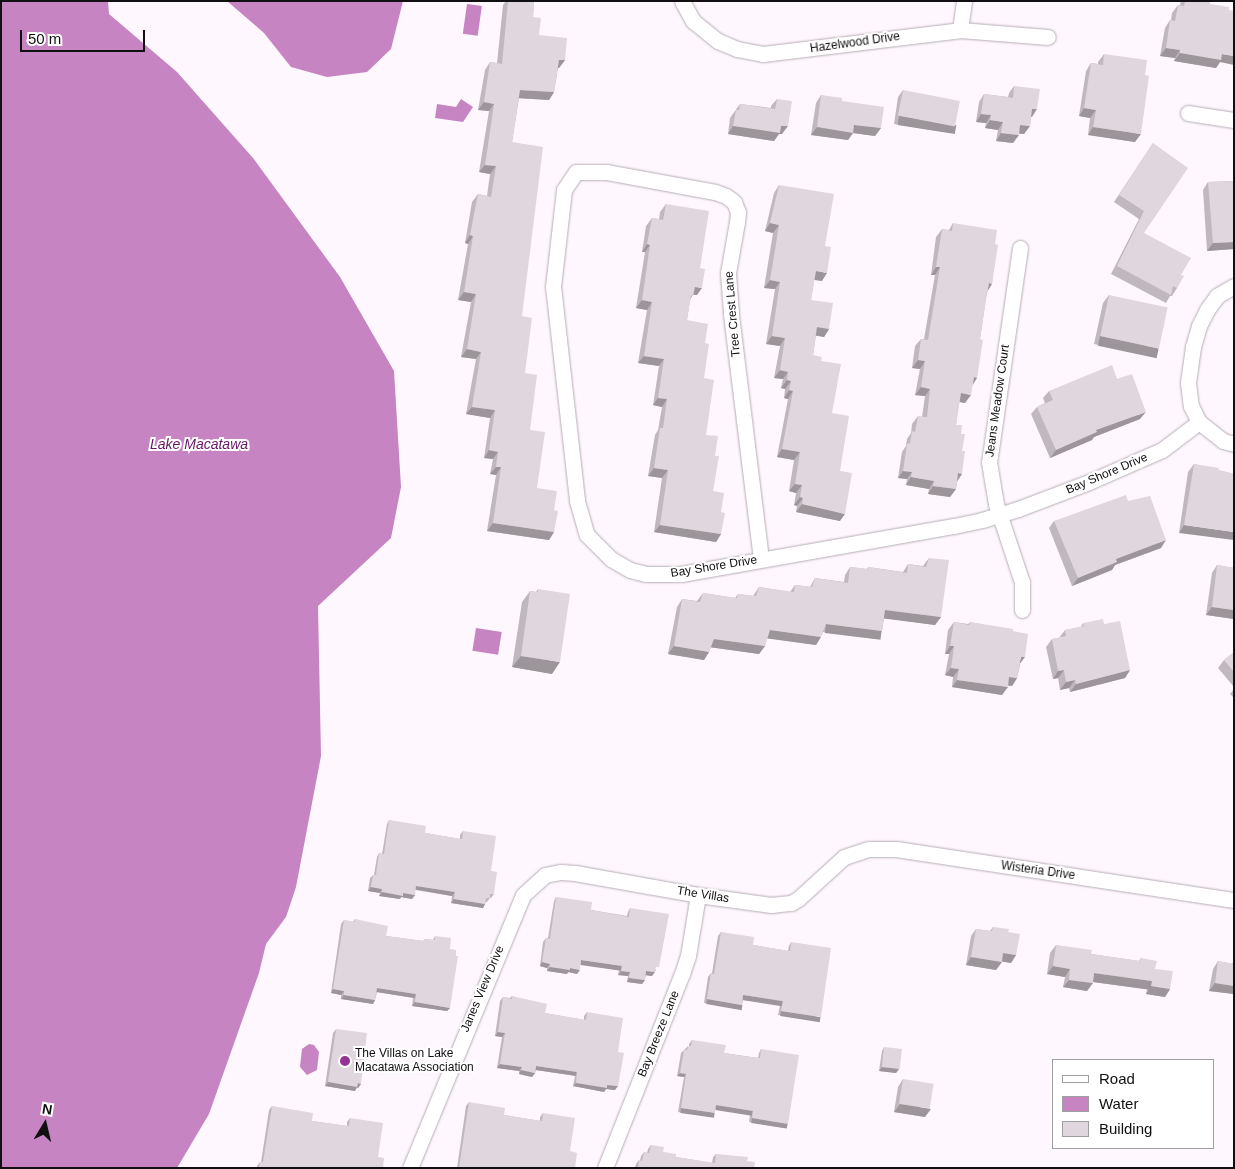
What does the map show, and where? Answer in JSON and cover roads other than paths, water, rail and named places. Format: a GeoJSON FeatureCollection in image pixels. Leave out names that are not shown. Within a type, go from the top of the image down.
{"type":"FeatureCollection","features":[{"type":"Feature","properties":{"kind":"street","name":"Hazelwood Drive"},"geometry":{"type":"LineString","coordinates":[[682,1],[693,21],[718,41],[737,49],[763,54],[960,30],[1048,37]]}},
{"type":"Feature","properties":{"kind":"street"},"geometry":{"type":"LineString","coordinates":[[960,30],[964,1]]}},
{"type":"Feature","properties":{"kind":"street"},"geometry":{"type":"LineString","coordinates":[[1188,113],[1234,120]]}},
{"type":"Feature","properties":{"kind":"street","name":"Bay Shore Drive"},"geometry":{"type":"LineString","coordinates":[[576,172],[564,190],[554,286],[577,502],[587,535],[611,560],[630,570],[646,574],[681,574],[954,526],[999,515],[1089,482],[1162,450],[1200,422]]}},
{"type":"Feature","properties":{"kind":"street","name":"Tree Crest Lane"},"geometry":{"type":"LineString","coordinates":[[576,172],[606,172],[715,192],[726,196],[734,202],[738,212],[738,222],[729,263],[730,297],[761,560]]}},
{"type":"Feature","properties":{"kind":"street","name":"Jeans Meadow Court"},"geometry":{"type":"LineString","coordinates":[[1020,248],[990,462],[991,484],[999,515],[1022,582],[1022,610]]}},
{"type":"Feature","properties":{"kind":"street"},"geometry":{"type":"LineString","coordinates":[[1234,286],[1217,296],[1206,310],[1193,347],[1188,383],[1191,406],[1200,422],[1223,441],[1234,444]]}},
{"type":"Feature","properties":{"kind":"street","name":"Wisteria Drive"},"geometry":{"type":"LineString","coordinates":[[844,857],[869,849],[896,849],[1234,900]]}},
{"type":"Feature","properties":{"kind":"street","name":"The Villas"},"geometry":{"type":"LineString","coordinates":[[545,875],[560,872],[575,873],[698,895],[772,905],[791,903],[806,894],[844,857]]}},
{"type":"Feature","properties":{"kind":"street","name":"Janes View Drive"},"geometry":{"type":"LineString","coordinates":[[410,1168],[523,895],[545,875]]}},
{"type":"Feature","properties":{"kind":"street","name":"Bay Breeze Lane"},"geometry":{"type":"LineString","coordinates":[[604,1168],[682,974],[688,956],[698,895]]}},
{"type":"Feature","properties":{"kind":"water","name":"Lake Macatawa"},"geometry":{"type":"Polygon","coordinates":[[[1,1],[108,1],[109,14],[177,72],[253,158],[340,277],[394,371],[401,487],[391,538],[318,606],[321,756],[296,887],[286,917],[266,944],[259,973],[209,1114],[177,1168],[1,1168],[1,1]]]}},
{"type":"Feature","properties":{"kind":"water"},"geometry":{"type":"Polygon","coordinates":[[[227,1],[403,1],[391,49],[367,72],[327,77],[291,67],[264,33],[227,1]]]}},
{"type":"Feature","properties":{"kind":"water"},"geometry":{"type":"Polygon","coordinates":[[[467,4],[482,6],[478,36],[463,34],[467,4]]]}},
{"type":"Feature","properties":{"kind":"water"},"geometry":{"type":"Polygon","coordinates":[[[461,99],[473,107],[463,122],[435,118],[437,104],[456,107],[461,99]]]}},
{"type":"Feature","properties":{"kind":"water"},"geometry":{"type":"Polygon","coordinates":[[[476,628],[502,632],[498,655],[472,651],[476,628]]]}},
{"type":"Feature","properties":{"kind":"water"},"geometry":{"type":"Polygon","coordinates":[[[309,1044],[314,1045],[319,1052],[317,1070],[307,1075],[300,1067],[302,1049],[309,1044]]]}},
{"type":"Feature","properties":{"kind":"place","name":"The Villas on Lake Macatawa Association"},"geometry":{"type":"Point","coordinates":[345,1061]}}]}
